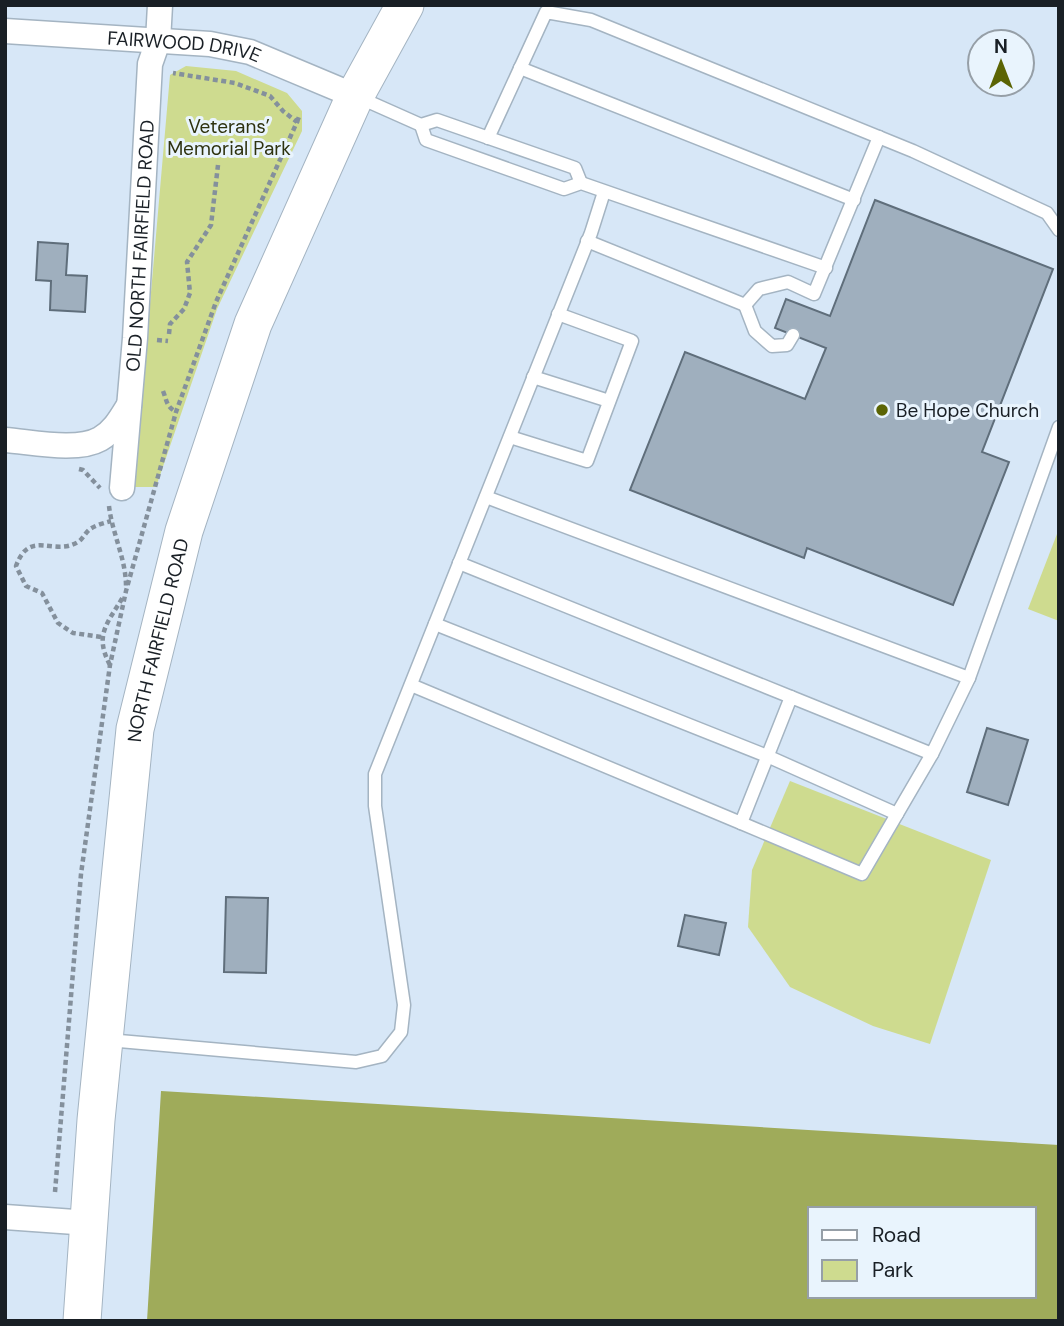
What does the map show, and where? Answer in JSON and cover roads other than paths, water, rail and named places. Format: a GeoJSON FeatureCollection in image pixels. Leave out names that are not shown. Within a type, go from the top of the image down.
{"type":"FeatureCollection","features":[{"type":"Feature","properties":{"kind":"main road","name":"NORTH FAIRFIELD ROAD"},"geometry":{"type":"LineString","coordinates":[[82,1321],[104,1040],[135,729],[184,531],[253,324],[355,96],[405,5]]}},
{"type":"Feature","properties":{"kind":"street","name":"OLD NORTH FAIRFIELD ROAD"},"geometry":{"type":"LineString","coordinates":[[121,492],[135,338],[150,64],[158,41],[160,5]]}},
{"type":"Feature","properties":{"kind":"street","name":"FAIRWOOD DRIVE"},"geometry":{"type":"LineString","coordinates":[[5,32],[210,44],[250,52],[355,96]]}},
{"type":"Feature","properties":{"kind":"street"},"geometry":{"type":"LineString","coordinates":[[5,440],[80,445],[99,439],[116,426],[129,405]]}},
{"type":"Feature","properties":{"kind":"street"},"geometry":{"type":"LineString","coordinates":[[5,1217],[89,1223]]}},
{"type":"Feature","properties":{"kind":"lane"},"geometry":{"type":"LineString","coordinates":[[488,138],[546,12],[591,20],[878,137],[1046,214],[1059,230]]}},
{"type":"Feature","properties":{"kind":"lane"},"geometry":{"type":"LineString","coordinates":[[520,68],[853,200]]}},
{"type":"Feature","properties":{"kind":"lane"},"geometry":{"type":"LineString","coordinates":[[355,96],[421,125],[437,120],[575,168],[581,183]]}},
{"type":"Feature","properties":{"kind":"lane"},"geometry":{"type":"LineString","coordinates":[[421,125],[426,140],[564,189],[581,183],[826,268]]}},
{"type":"Feature","properties":{"kind":"lane"},"geometry":{"type":"LineString","coordinates":[[807,307],[826,268],[878,137]]}},
{"type":"Feature","properties":{"kind":"lane"},"geometry":{"type":"LineString","coordinates":[[104,1040],[356,1062],[382,1056],[401,1032],[404,1005],[375,806],[375,774],[510,437],[604,192]]}},
{"type":"Feature","properties":{"kind":"lane"},"geometry":{"type":"LineString","coordinates":[[587,241],[745,305],[754,331],[772,346],[787,345],[793,335]]}},
{"type":"Feature","properties":{"kind":"lane"},"geometry":{"type":"LineString","coordinates":[[745,305],[759,289],[788,282],[814,294]]}},
{"type":"Feature","properties":{"kind":"lane"},"geometry":{"type":"LineString","coordinates":[[510,437],[587,461],[632,341],[558,314]]}},
{"type":"Feature","properties":{"kind":"lane"},"geometry":{"type":"LineString","coordinates":[[533,377],[609,401]]}},
{"type":"Feature","properties":{"kind":"lane"},"geometry":{"type":"LineString","coordinates":[[411,685],[862,874],[932,754],[969,678],[1059,427]]}},
{"type":"Feature","properties":{"kind":"lane"},"geometry":{"type":"LineString","coordinates":[[486,497],[969,678]]}},
{"type":"Feature","properties":{"kind":"lane"},"geometry":{"type":"LineString","coordinates":[[460,563],[932,754]]}},
{"type":"Feature","properties":{"kind":"lane"},"geometry":{"type":"LineString","coordinates":[[435,624],[767,756],[897,814]]}},
{"type":"Feature","properties":{"kind":"lane"},"geometry":{"type":"LineString","coordinates":[[741,823],[791,697]]}},
{"type":"Feature","properties":{"kind":"place","name":"Be Hope Church"},"geometry":{"type":"Point","coordinates":[882,410]}},
{"type":"Feature","properties":{"kind":"park label","name":"Veterans’ Memorial Park"},"geometry":{"type":"Point","coordinates":[229,137]}}]}
